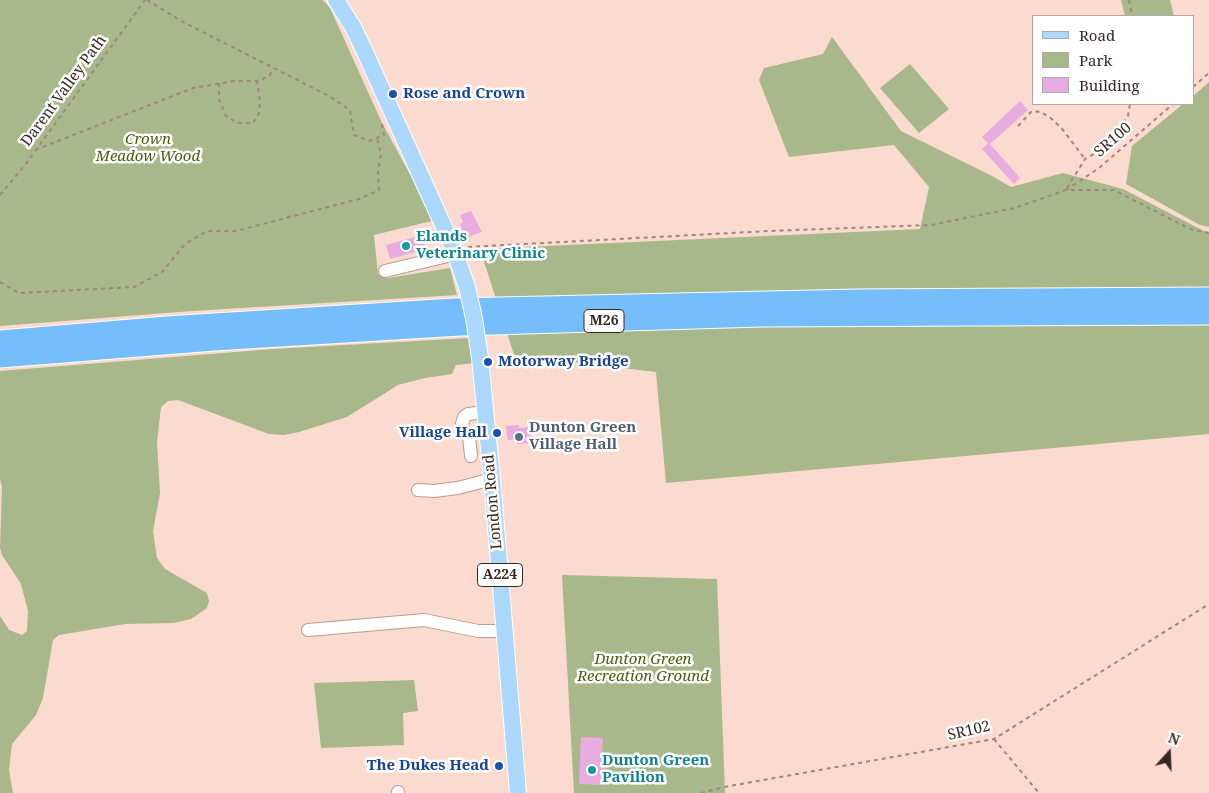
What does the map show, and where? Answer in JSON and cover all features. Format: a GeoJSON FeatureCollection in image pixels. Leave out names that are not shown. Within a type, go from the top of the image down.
{"type":"FeatureCollection","features":[{"type":"Feature","properties":{"kind":"highway","name":"M26"},"geometry":{"type":"LineString","coordinates":[[0,340],[167,326],[454,308],[846,300],[1209,297]]}},
{"type":"Feature","properties":{"kind":"highway","name":"M26"},"geometry":{"type":"LineString","coordinates":[[0,358],[271,337],[480,325],[751,318],[1209,315]]}},
{"type":"Feature","properties":{"kind":"main road","name":"London Road"},"geometry":{"type":"LineString","coordinates":[[336,0],[360,42],[454,250],[467,287],[474,318],[486,412],[518,793]]}},
{"type":"Feature","properties":{"kind":"street"},"geometry":{"type":"LineString","coordinates":[[385,271],[454,250]]}},
{"type":"Feature","properties":{"kind":"street"},"geometry":{"type":"LineString","coordinates":[[471,456],[469,436],[463,430],[464,417],[468,414],[486,412]]}},
{"type":"Feature","properties":{"kind":"street"},"geometry":{"type":"LineString","coordinates":[[418,490],[434,491],[458,488],[492,478]]}},
{"type":"Feature","properties":{"kind":"street"},"geometry":{"type":"LineString","coordinates":[[308,630],[424,620],[478,632],[505,631]]}},
{"type":"Feature","properties":{"kind":"path"},"geometry":{"type":"LineString","coordinates":[[146,0],[184,22],[329,96],[350,110],[354,135],[369,141],[384,135],[382,123],[394,117]]}},
{"type":"Feature","properties":{"kind":"path","name":"Darent Valley Path"},"geometry":{"type":"LineString","coordinates":[[0,195],[146,0]]}},
{"type":"Feature","properties":{"kind":"path"},"geometry":{"type":"LineString","coordinates":[[1129,0],[1132,15]]}},
{"type":"Feature","properties":{"kind":"path"},"geometry":{"type":"LineString","coordinates":[[35,150],[193,88],[234,81],[257,80],[270,75],[274,68]]}},
{"type":"Feature","properties":{"kind":"path"},"geometry":{"type":"LineString","coordinates":[[1194,86],[1209,73]]}},
{"type":"Feature","properties":{"kind":"path"},"geometry":{"type":"LineString","coordinates":[[219,84],[219,99],[226,116],[238,122],[253,123],[260,107],[257,80]]}},
{"type":"Feature","properties":{"kind":"path"},"geometry":{"type":"LineString","coordinates":[[1066,190],[1085,159],[1105,148],[1128,116],[1130,105]]}},
{"type":"Feature","properties":{"kind":"path","name":"SR100"},"geometry":{"type":"LineString","coordinates":[[1066,190],[1098,168],[1172,105]]}},
{"type":"Feature","properties":{"kind":"path"},"geometry":{"type":"LineString","coordinates":[[1018,126],[1032,112],[1041,112],[1052,119],[1063,130],[1085,159]]}},
{"type":"Feature","properties":{"kind":"path"},"geometry":{"type":"LineString","coordinates":[[0,282],[19,293],[134,287],[162,272],[185,244],[207,231],[236,231],[359,199],[379,190],[378,172],[381,154],[377,138]]}},
{"type":"Feature","properties":{"kind":"path"},"geometry":{"type":"LineString","coordinates":[[454,250],[769,231],[931,225],[1015,208],[1066,190],[1114,190],[1190,230],[1209,232]]}},
{"type":"Feature","properties":{"kind":"path","name":"SR102"},"geometry":{"type":"LineString","coordinates":[[701,793],[724,787],[994,739],[1209,604]]}},
{"type":"Feature","properties":{"kind":"path"},"geometry":{"type":"LineString","coordinates":[[994,739],[1038,793]]}},
{"type":"Feature","properties":{"kind":"green space","name":"Crown Meadow Wood"},"geometry":{"type":"Polygon","coordinates":[[[0,0],[323,0],[330,8],[382,123],[417,187],[432,221],[374,235],[378,274],[388,278],[450,268],[457,295],[192,311],[0,326],[0,0]]]}},
{"type":"Feature","properties":{"kind":"green space"},"geometry":{"type":"Polygon","coordinates":[[[1121,0],[1170,0],[1174,15],[1125,15],[1121,0]]]}},
{"type":"Feature","properties":{"kind":"green space"},"geometry":{"type":"Polygon","coordinates":[[[832,37],[901,131],[1011,187],[1063,173],[1123,189],[1209,232],[1209,434],[666,483],[656,372],[514,355],[480,249],[920,229],[929,187],[894,145],[789,157],[759,80],[764,68],[823,54],[832,37]]]}},
{"type":"Feature","properties":{"kind":"green space"},"geometry":{"type":"Polygon","coordinates":[[[910,64],[949,109],[919,133],[880,88],[910,64]]]}},
{"type":"Feature","properties":{"kind":"green space"},"geometry":{"type":"Polygon","coordinates":[[[1209,82],[1209,227],[1200,225],[1126,184],[1132,146],[1182,105],[1194,105],[1194,95],[1209,82]]]}},
{"type":"Feature","properties":{"kind":"green space"},"geometry":{"type":"Polygon","coordinates":[[[470,338],[475,363],[456,365],[452,374],[398,385],[347,417],[299,432],[284,435],[269,434],[178,400],[168,401],[161,407],[157,442],[160,493],[153,531],[157,558],[165,569],[207,593],[209,601],[207,608],[191,619],[174,623],[125,624],[59,635],[53,640],[43,698],[36,715],[12,744],[9,770],[13,793],[0,793],[0,616],[9,630],[22,635],[27,631],[28,611],[21,584],[2,555],[0,548],[2,487],[0,479],[0,371],[273,349],[470,338]]]}},
{"type":"Feature","properties":{"kind":"green space","name":"Dunton Green Recreation Ground"},"geometry":{"type":"Polygon","coordinates":[[[562,575],[717,579],[725,793],[574,793],[562,575]]]}},
{"type":"Feature","properties":{"kind":"green space"},"geometry":{"type":"Polygon","coordinates":[[[414,680],[418,711],[403,713],[404,745],[321,748],[314,683],[414,680]]]}},
{"type":"Feature","properties":{"kind":"building"},"geometry":{"type":"Polygon","coordinates":[[[1020,101],[1028,110],[990,144],[1020,178],[1014,184],[982,149],[988,143],[982,137],[1020,101]]]}},
{"type":"Feature","properties":{"kind":"building"},"geometry":{"type":"Polygon","coordinates":[[[471,211],[482,232],[465,238],[460,224],[463,222],[460,215],[471,211]]]}},
{"type":"Feature","properties":{"kind":"building","name":"Elands Veterinary Clinic"},"geometry":{"type":"Polygon","coordinates":[[[422,235],[426,249],[390,259],[386,245],[422,235]]]}},
{"type":"Feature","properties":{"kind":"building","name":"Dunton Green Village Hall"},"geometry":{"type":"Polygon","coordinates":[[[519,425],[519,428],[530,427],[532,443],[517,444],[517,439],[508,440],[506,426],[519,425]]]}},
{"type":"Feature","properties":{"kind":"building","name":"Dunton Green Pavilion"},"geometry":{"type":"Polygon","coordinates":[[[581,737],[603,738],[602,757],[605,757],[603,785],[579,784],[581,737]]]}},
{"type":"Feature","properties":{"kind":"place","name":"Rose and Crown"},"geometry":{"type":"Point","coordinates":[393,94]}},
{"type":"Feature","properties":{"kind":"place","name":"Elands Veterinary Clinic"},"geometry":{"type":"Point","coordinates":[406,246]}},
{"type":"Feature","properties":{"kind":"place","name":"Motorway Bridge"},"geometry":{"type":"Point","coordinates":[488,362]}},
{"type":"Feature","properties":{"kind":"place","name":"Village Hall"},"geometry":{"type":"Point","coordinates":[497,433]}},
{"type":"Feature","properties":{"kind":"place","name":"Dunton Green Village Hall"},"geometry":{"type":"Point","coordinates":[519,437]}},
{"type":"Feature","properties":{"kind":"place","name":"The Dukes Head"},"geometry":{"type":"Point","coordinates":[499,766]}},
{"type":"Feature","properties":{"kind":"place","name":"Dunton Green Pavilion"},"geometry":{"type":"Point","coordinates":[592,770]}}]}
